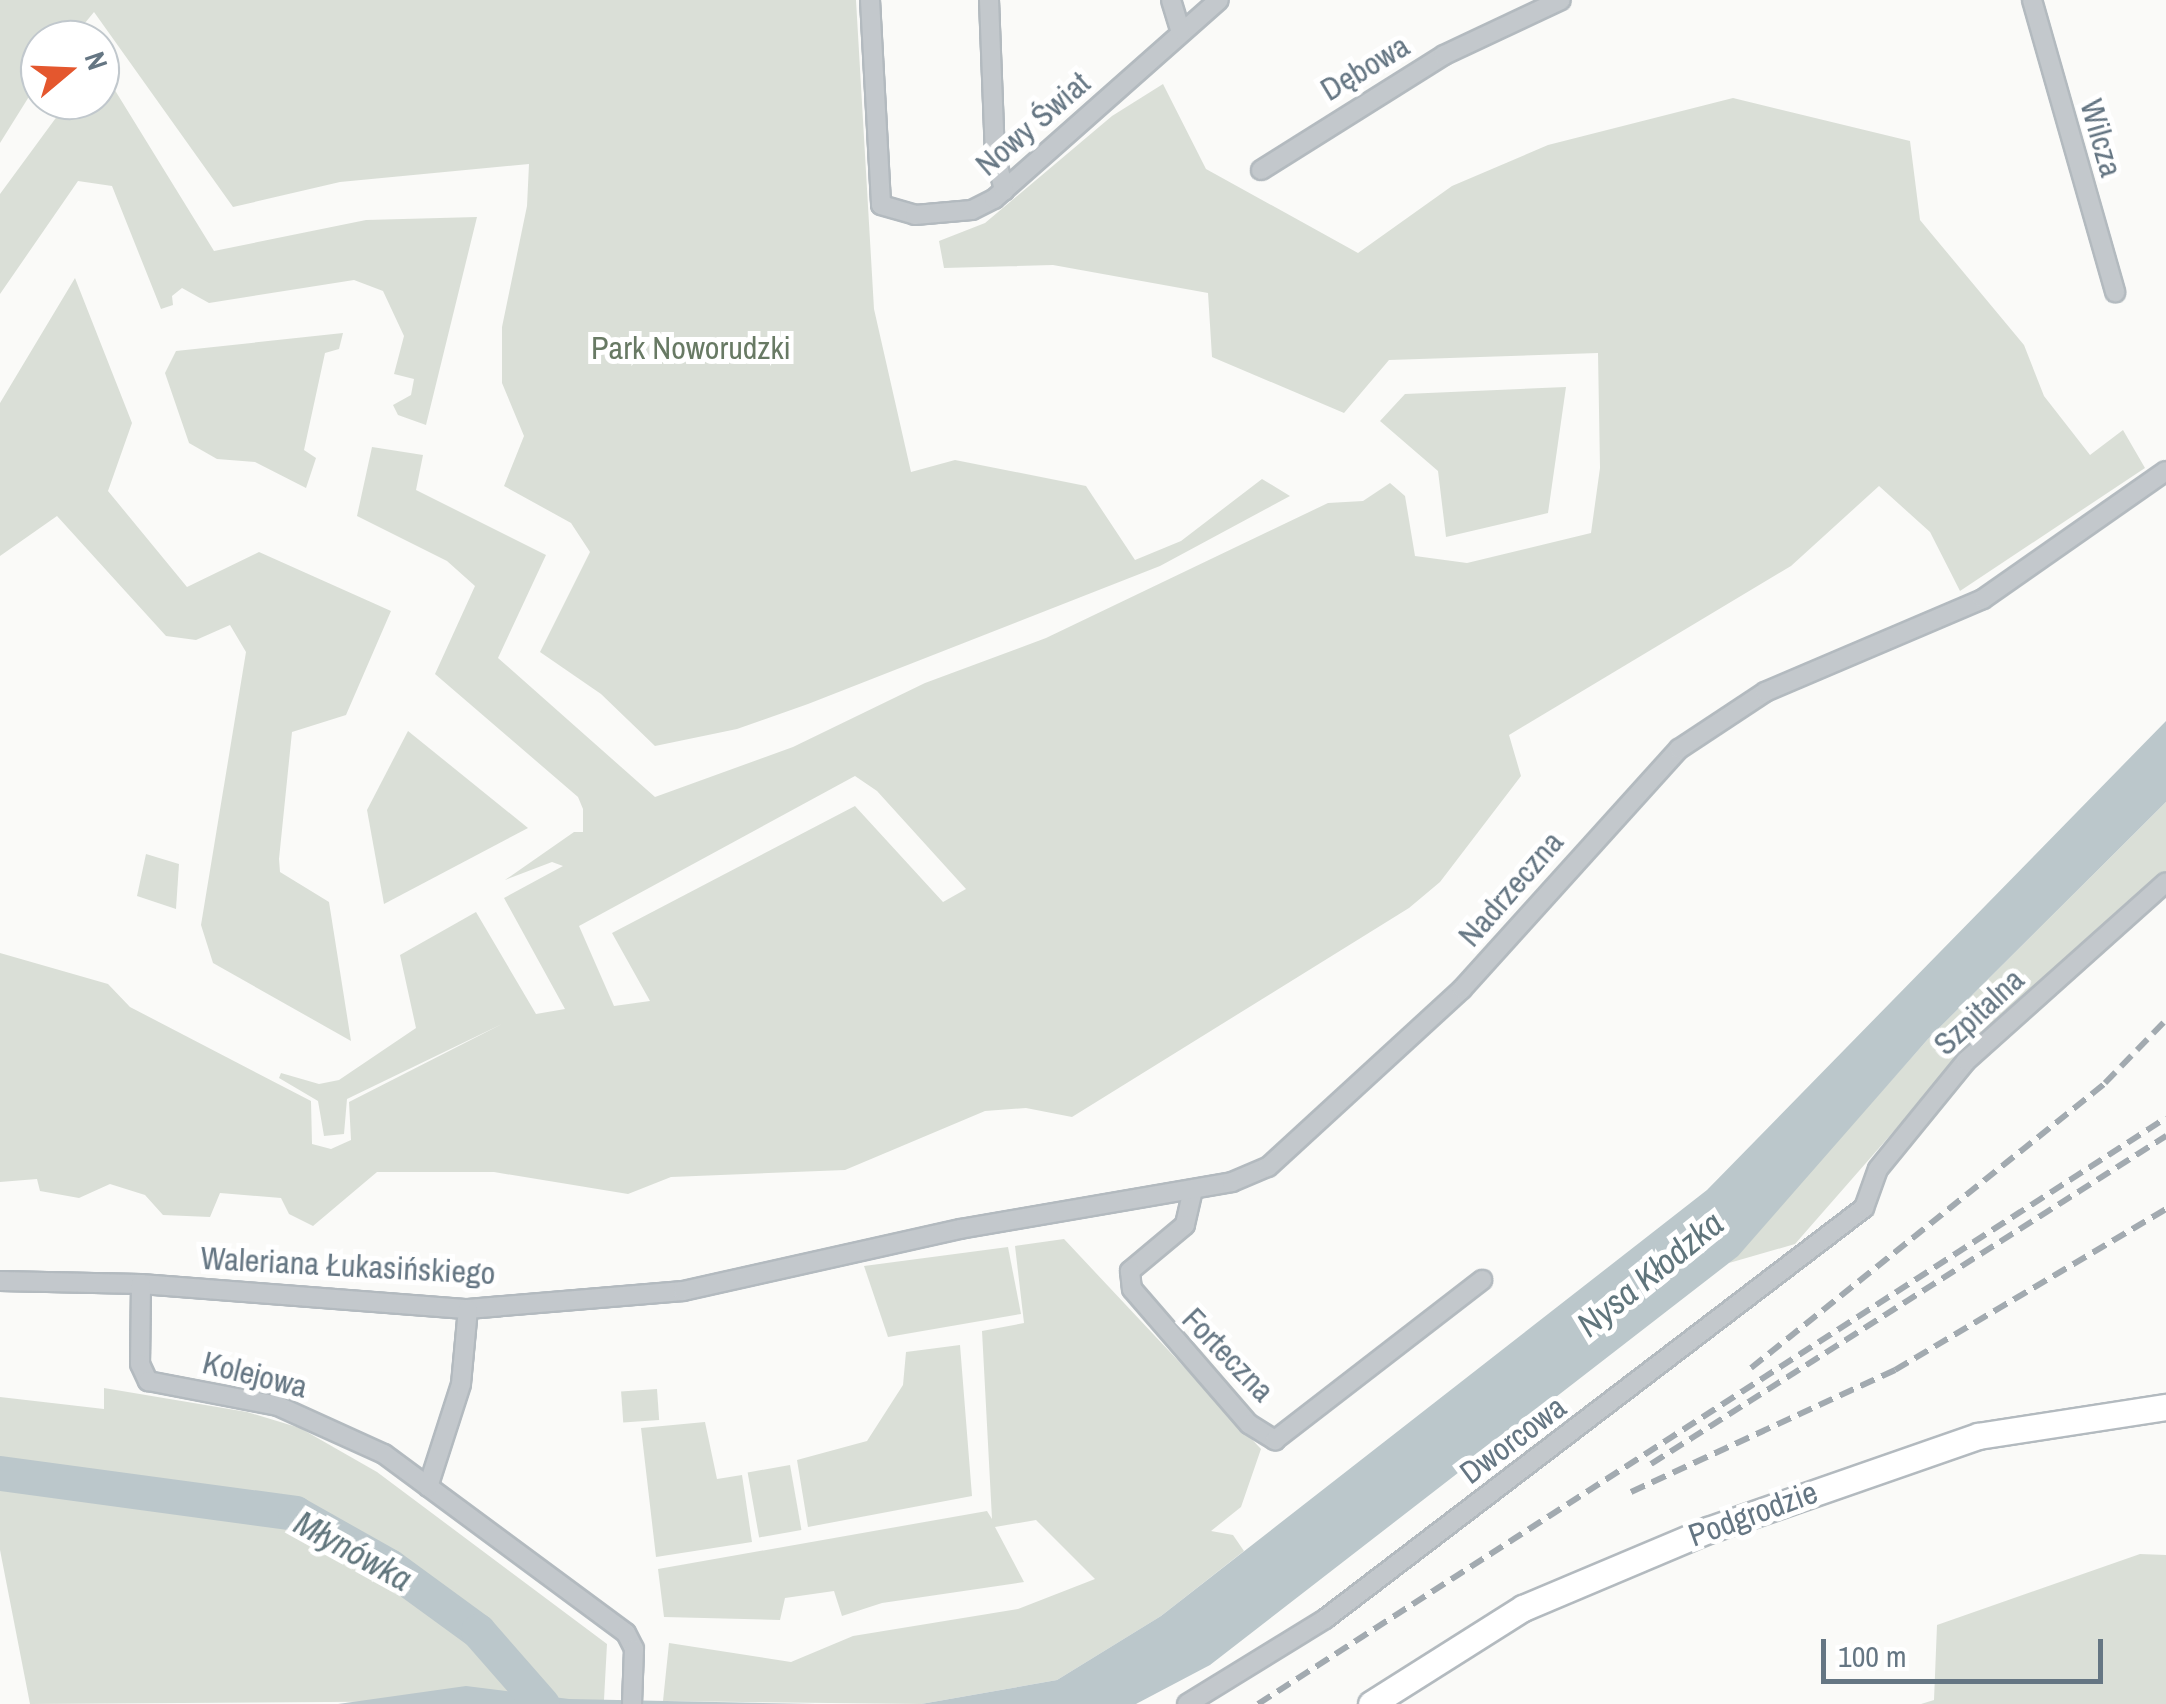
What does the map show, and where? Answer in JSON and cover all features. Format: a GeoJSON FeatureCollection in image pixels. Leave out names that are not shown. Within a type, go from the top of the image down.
{"type":"FeatureCollection","features":[{"type":"Feature","properties":{"kind":"main road","name":"Podgrodzie"},"geometry":{"type":"LineString","coordinates":[[1371,1704],[1523,1608],[1708,1530],[1978,1436],[2166,1406]]}},
{"type":"Feature","properties":{"kind":"street","name":"Nowy Świat"},"geometry":{"type":"LineString","coordinates":[[870,0],[881,205],[915,215],[958,212],[1004,191],[1218,0]]}},
{"type":"Feature","properties":{"kind":"street"},"geometry":{"type":"LineString","coordinates":[[989,0],[994,154],[1004,191]]}},
{"type":"Feature","properties":{"kind":"street"},"geometry":{"type":"LineString","coordinates":[[1170,0],[1180,30]]}},
{"type":"Feature","properties":{"kind":"street","name":"Dębowa"},"geometry":{"type":"LineString","coordinates":[[1261,170],[1444,55],[1560,0]]}},
{"type":"Feature","properties":{"kind":"street","name":"Wilcza"},"geometry":{"type":"LineString","coordinates":[[2032,0],[2115,292]]}},
{"type":"Feature","properties":{"kind":"street","name":"Nadrzeczna"},"geometry":{"type":"LineString","coordinates":[[868,1250],[1192,1194],[1268,1166],[1462,989],[1618,810],[1713,724],[1765,692],[1983,599],[2166,472]]}},
{"type":"Feature","properties":{"kind":"street","name":"Szpitalna"},"geometry":{"type":"LineString","coordinates":[[1864,1208],[1878,1169],[1966,1061],[2166,882]]}},
{"type":"Feature","properties":{"kind":"street","name":"Forteczna"},"geometry":{"type":"LineString","coordinates":[[1192,1194],[1185,1225],[1130,1272],[1132,1289],[1249,1424],[1275,1440],[1482,1280]]}},
{"type":"Feature","properties":{"kind":"street","name":"Dworcowa"},"geometry":{"type":"LineString","coordinates":[[1187,1704],[1324,1618],[1864,1208]]}},
{"type":"Feature","properties":{"kind":"street","name":"Waleriana Łukasińskiego"},"geometry":{"type":"LineString","coordinates":[[0,1281],[141,1284],[468,1310],[684,1291],[868,1250]]}},
{"type":"Feature","properties":{"kind":"street","name":"Kolejowa"},"geometry":{"type":"LineString","coordinates":[[141,1284],[140,1364],[148,1382],[278,1406],[384,1454],[626,1633],[635,1661],[632,1704]]}},
{"type":"Feature","properties":{"kind":"street"},"geometry":{"type":"LineString","coordinates":[[428,1487],[462,1384],[468,1310]]}},
{"type":"Feature","properties":{"kind":"green space","name":"Park Noworudzki"},"geometry":{"type":"Polygon","coordinates":[[[0,0],[856,0],[874,309],[911,472],[955,460],[1086,486],[1135,560],[1181,541],[1262,479],[1290,496],[1160,566],[808,704],[737,729],[655,746],[601,694],[540,652],[590,552],[571,523],[504,486],[524,436],[502,383],[502,327],[527,206],[529,164],[340,182],[233,207],[120,48],[120,20],[100,20],[94,12],[87,20],[20,20],[20,111],[0,143],[0,0]]]}},
{"type":"Feature","properties":{"kind":"green space"},"geometry":{"type":"Polygon","coordinates":[[[1163,84],[1206,169],[1358,253],[1452,186],[1548,145],[1733,98],[1910,141],[1920,220],[2024,345],[2044,396],[2090,455],[2123,430],[2145,468],[1960,591],[1930,532],[1879,486],[1791,566],[1509,735],[1521,776],[1440,882],[1409,908],[1072,1117],[1026,1108],[985,1111],[845,1170],[671,1177],[628,1194],[494,1172],[377,1172],[313,1226],[289,1214],[281,1198],[220,1193],[210,1217],[163,1215],[145,1195],[110,1184],[79,1198],[40,1191],[37,1179],[0,1182],[0,953],[108,984],[130,1007],[311,1101],[312,1144],[331,1149],[351,1140],[349,1102],[502,1024],[347,1099],[344,1134],[324,1136],[318,1101],[279,1078],[281,1073],[319,1084],[339,1080],[416,1028],[400,955],[476,912],[536,1014],[565,1009],[504,898],[563,866],[552,862],[505,880],[574,832],[583,832],[583,809],[578,797],[435,674],[475,586],[447,561],[357,516],[372,447],[423,455],[416,490],[546,555],[498,658],[655,797],[793,747],[925,683],[1046,638],[1328,503],[1363,501],[1390,483],[1405,496],[1415,556],[1467,563],[1591,533],[1600,468],[1598,353],[1389,360],[1344,413],[1212,357],[1208,293],[1053,265],[944,268],[939,241],[985,223],[1112,116],[1163,84]],[[855,776],[579,926],[614,1006],[650,1001],[612,933],[855,806],[943,902],[966,889],[877,791],[855,776]]]}},
{"type":"Feature","properties":{"kind":"green space"},"geometry":{"type":"Polygon","coordinates":[[[120,98],[214,251],[366,220],[477,217],[426,425],[398,415],[393,405],[411,395],[414,379],[394,374],[404,336],[383,291],[354,280],[209,303],[182,288],[172,296],[173,305],[161,309],[112,186],[78,181],[0,294],[0,194],[54,120],[120,120],[120,98]]]}},
{"type":"Feature","properties":{"kind":"green space"},"geometry":{"type":"Polygon","coordinates":[[[75,278],[132,423],[108,491],[187,587],[259,552],[391,611],[346,715],[292,732],[279,859],[280,872],[329,902],[351,1041],[213,963],[201,925],[246,652],[230,625],[196,640],[166,636],[57,516],[0,556],[0,403],[75,278]]]}},
{"type":"Feature","properties":{"kind":"green space"},"geometry":{"type":"Polygon","coordinates":[[[343,333],[339,349],[325,353],[304,450],[316,458],[306,488],[255,462],[217,459],[189,443],[165,373],[176,351],[343,333]]]}},
{"type":"Feature","properties":{"kind":"green space"},"geometry":{"type":"Polygon","coordinates":[[[1566,387],[1548,513],[1446,537],[1438,471],[1380,421],[1405,394],[1566,387]]]}},
{"type":"Feature","properties":{"kind":"green space"},"geometry":{"type":"Polygon","coordinates":[[[408,731],[528,828],[384,904],[367,810],[408,731]]]}},
{"type":"Feature","properties":{"kind":"green space"},"geometry":{"type":"Polygon","coordinates":[[[2166,802],[2166,877],[1936,1083],[1795,1244],[1729,1263],[1928,1039],[2166,802]]]}},
{"type":"Feature","properties":{"kind":"green space"},"geometry":{"type":"Polygon","coordinates":[[[146,854],[179,864],[176,909],[137,896],[146,854]]]}},
{"type":"Feature","properties":{"kind":"green space"},"geometry":{"type":"Polygon","coordinates":[[[1064,1239],[1261,1449],[1241,1507],[1211,1531],[1233,1535],[1244,1551],[1161,1616],[1057,1680],[921,1704],[663,1701],[669,1643],[791,1662],[853,1636],[1018,1609],[1095,1579],[1036,1520],[995,1527],[1024,1582],[882,1603],[842,1616],[834,1591],[785,1598],[780,1620],[664,1617],[658,1569],[987,1511],[992,1519],[982,1331],[1024,1323],[1015,1246],[1064,1239]]]}},
{"type":"Feature","properties":{"kind":"green space"},"geometry":{"type":"Polygon","coordinates":[[[1008,1247],[1021,1314],[888,1337],[864,1266],[1008,1247]]]}},
{"type":"Feature","properties":{"kind":"green space"},"geometry":{"type":"Polygon","coordinates":[[[960,1345],[972,1496],[808,1527],[797,1460],[867,1441],[903,1385],[906,1352],[960,1345]]]}},
{"type":"Feature","properties":{"kind":"green space"},"geometry":{"type":"Polygon","coordinates":[[[104,1388],[247,1412],[300,1428],[377,1472],[607,1644],[604,1700],[30,1704],[0,1550],[0,1397],[104,1409],[104,1388]]]}},
{"type":"Feature","properties":{"kind":"green space"},"geometry":{"type":"Polygon","coordinates":[[[657,1389],[659,1420],[623,1422],[621,1392],[657,1389]]]}},
{"type":"Feature","properties":{"kind":"green space"},"geometry":{"type":"Polygon","coordinates":[[[705,1422],[717,1479],[742,1475],[752,1542],[656,1557],[641,1428],[705,1422]]]}},
{"type":"Feature","properties":{"kind":"green space"},"geometry":{"type":"Polygon","coordinates":[[[790,1465],[801,1530],[759,1537],[748,1472],[790,1465]]]}},
{"type":"Feature","properties":{"kind":"green space"},"geometry":{"type":"Polygon","coordinates":[[[2140,1554],[2166,1555],[2166,1704],[1921,1704],[1934,1700],[1937,1625],[2140,1554]]]}},
{"type":"Feature","properties":{"kind":"water","name":"Nysa Kłodzka"},"geometry":{"type":"Polygon","coordinates":[[[2166,721],[2166,802],[1928,1039],[1738,1256],[1210,1665],[1136,1704],[921,1704],[1057,1680],[1161,1616],[1707,1190],[2166,721]]]}},
{"type":"Feature","properties":{"kind":"water"},"geometry":{"type":"Polygon","coordinates":[[[466,1686],[569,1699],[816,1704],[338,1704],[466,1686]]]}},
{"type":"Feature","properties":{"kind":"waterway","name":"Młynówka"},"geometry":{"type":"LineString","coordinates":[[0,1473],[295,1513],[389,1566],[478,1631],[542,1704]]}},
{"type":"Feature","properties":{"kind":"railway"},"geometry":{"type":"LineString","coordinates":[[1751,1368],[2105,1083],[2166,1020]]}},
{"type":"Feature","properties":{"kind":"railway"},"geometry":{"type":"LineString","coordinates":[[1258,1704],[2166,1118]]}},
{"type":"Feature","properties":{"kind":"railway"},"geometry":{"type":"LineString","coordinates":[[1651,1464],[2166,1136]]}},
{"type":"Feature","properties":{"kind":"railway"},"geometry":{"type":"LineString","coordinates":[[1631,1492],[1895,1370],[2166,1209]]}}]}
